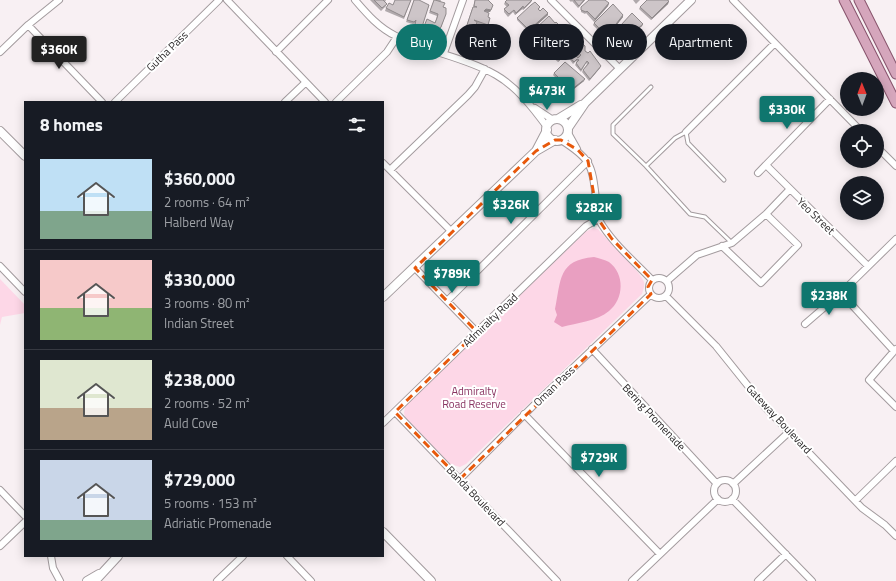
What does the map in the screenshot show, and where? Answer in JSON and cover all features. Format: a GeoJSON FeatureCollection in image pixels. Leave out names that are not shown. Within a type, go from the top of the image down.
{"type":"FeatureCollection","features":[{"type":"Feature","properties":{"kind":"main road"},"geometry":{"type":"LineString","coordinates":[[844,0],[860,35],[896,103]]}},
{"type":"Feature","properties":{"kind":"main road"},"geometry":{"type":"LineString","coordinates":[[859,0],[896,74]]}},
{"type":"Feature","properties":{"kind":"street"},"geometry":{"type":"LineString","coordinates":[[0,52],[28,25],[59,0]]}},
{"type":"Feature","properties":{"kind":"street","name":"Gutha Pass"},"geometry":{"type":"LineString","coordinates":[[116,101],[219,0]]}},
{"type":"Feature","properties":{"kind":"street"},"geometry":{"type":"LineString","coordinates":[[227,0],[323,101]]}},
{"type":"Feature","properties":{"kind":"street"},"geometry":{"type":"LineString","coordinates":[[276,52],[328,0]]}},
{"type":"Feature","properties":{"kind":"street"},"geometry":{"type":"LineString","coordinates":[[355,0],[373,20],[396,36]]}},
{"type":"Feature","properties":{"kind":"street"},"geometry":{"type":"LineString","coordinates":[[447,45],[463,0]]}},
{"type":"Feature","properties":{"kind":"street"},"geometry":{"type":"LineString","coordinates":[[551,0],[620,69]]}},
{"type":"Feature","properties":{"kind":"street"},"geometry":{"type":"LineString","coordinates":[[733,0],[854,124]]}},
{"type":"Feature","properties":{"kind":"street"},"geometry":{"type":"LineString","coordinates":[[384,296],[536,151],[558,140],[568,130],[585,103],[687,1]]}},
{"type":"Feature","properties":{"kind":"street"},"geometry":{"type":"LineString","coordinates":[[28,25],[101,101]]}},
{"type":"Feature","properties":{"kind":"street"},"geometry":{"type":"LineString","coordinates":[[337,101],[387,52],[396,38]]}},
{"type":"Feature","properties":{"kind":"street"},"geometry":{"type":"LineString","coordinates":[[686,132],[775,43]]}},
{"type":"Feature","properties":{"kind":"street"},"geometry":{"type":"LineString","coordinates":[[447,54],[485,70],[507,82],[532,106],[547,128],[549,136],[578,150]]}},
{"type":"Feature","properties":{"kind":"street"},"geometry":{"type":"LineString","coordinates":[[390,170],[468,95],[475,87],[485,70]]}},
{"type":"Feature","properties":{"kind":"street"},"geometry":{"type":"LineString","coordinates":[[285,101],[305,83]]}},
{"type":"Feature","properties":{"kind":"street"},"geometry":{"type":"LineString","coordinates":[[758,174],[830,99]]}},
{"type":"Feature","properties":{"kind":"street"},"geometry":{"type":"LineString","coordinates":[[536,151],[547,128],[556,119],[585,103]]}},
{"type":"Feature","properties":{"kind":"street"},"geometry":{"type":"LineString","coordinates":[[532,106],[556,119],[564,121],[578,150],[588,161],[598,218],[612,239],[652,280]]}},
{"type":"Feature","properties":{"kind":"street"},"geometry":{"type":"LineString","coordinates":[[0,131],[24,155]]}},
{"type":"Feature","properties":{"kind":"street"},"geometry":{"type":"LineString","coordinates":[[884,154],[896,166]]}},
{"type":"Feature","properties":{"kind":"street"},"geometry":{"type":"LineString","coordinates":[[447,301],[588,161]]}},
{"type":"Feature","properties":{"kind":"street"},"geometry":{"type":"LineString","coordinates":[[384,164],[451,231]]}},
{"type":"Feature","properties":{"kind":"street","name":"Yeo Street"},"geometry":{"type":"LineString","coordinates":[[766,165],[789,190],[868,266]]}},
{"type":"Feature","properties":{"kind":"street"},"geometry":{"type":"LineString","coordinates":[[667,281],[697,255],[732,243],[766,214],[789,190]]}},
{"type":"Feature","properties":{"kind":"street"},"geometry":{"type":"LineString","coordinates":[[722,246],[760,283],[798,245],[766,214]]}},
{"type":"Feature","properties":{"kind":"street","name":"Admiralty Road"},"geometry":{"type":"LineString","coordinates":[[384,422],[586,226],[598,218]]}},
{"type":"Feature","properties":{"kind":"street"},"geometry":{"type":"LineString","coordinates":[[805,324],[841,293],[896,239]]}},
{"type":"Feature","properties":{"kind":"street"},"geometry":{"type":"LineString","coordinates":[[0,266],[24,291]]}},
{"type":"Feature","properties":{"kind":"street"},"geometry":{"type":"LineString","coordinates":[[415,268],[477,332]]}},
{"type":"Feature","properties":{"kind":"street"},"geometry":{"type":"LineString","coordinates":[[657,277],[663,278],[667,281],[670,287],[666,296],[656,298],[651,294],[649,289],[652,280],[657,277]]}},
{"type":"Feature","properties":{"kind":"street"},"geometry":{"type":"LineString","coordinates":[[841,293],[895,350],[869,380],[896,408]]}},
{"type":"Feature","properties":{"kind":"street","name":"Oman Pass"},"geometry":{"type":"LineString","coordinates":[[460,479],[524,414],[651,294]]}},
{"type":"Feature","properties":{"kind":"street","name":"Gateway Boulevard"},"geometry":{"type":"LineString","coordinates":[[666,296],[716,346],[765,407],[856,500],[862,508],[885,525],[896,536]]}},
{"type":"Feature","properties":{"kind":"street","name":"Bering Promenade"},"geometry":{"type":"LineString","coordinates":[[592,349],[717,484]]}},
{"type":"Feature","properties":{"kind":"street","name":"Banda Boulevard"},"geometry":{"type":"LineString","coordinates":[[395,412],[557,581]]}},
{"type":"Feature","properties":{"kind":"street"},"geometry":{"type":"LineString","coordinates":[[524,414],[660,554]]}},
{"type":"Feature","properties":{"kind":"street"},"geometry":{"type":"LineString","coordinates":[[734,484],[789,432]]}},
{"type":"Feature","properties":{"kind":"street"},"geometry":{"type":"LineString","coordinates":[[856,500],[896,461]]}},
{"type":"Feature","properties":{"kind":"street"},"geometry":{"type":"LineString","coordinates":[[725,480],[734,484],[736,492],[732,499],[727,502],[718,499],[714,492],[717,484],[725,480]]}},
{"type":"Feature","properties":{"kind":"street"},"geometry":{"type":"LineString","coordinates":[[0,490],[24,515]]}},
{"type":"Feature","properties":{"kind":"street"},"geometry":{"type":"LineString","coordinates":[[632,581],[718,499]]}},
{"type":"Feature","properties":{"kind":"street"},"geometry":{"type":"LineString","coordinates":[[732,499],[812,581]]}},
{"type":"Feature","properties":{"kind":"street"},"geometry":{"type":"LineString","coordinates":[[0,546],[24,523]]}},
{"type":"Feature","properties":{"kind":"street"},"geometry":{"type":"LineString","coordinates":[[384,533],[431,581]]}},
{"type":"Feature","properties":{"kind":"street"},"geometry":{"type":"LineString","coordinates":[[758,581],[786,554]]}},
{"type":"Feature","properties":{"kind":"street"},"geometry":{"type":"LineString","coordinates":[[51,557],[53,568],[59,578],[66,581]]}},
{"type":"Feature","properties":{"kind":"street"},"geometry":{"type":"LineString","coordinates":[[87,581],[97,578],[117,557]]}},
{"type":"Feature","properties":{"kind":"street"},"geometry":{"type":"LineString","coordinates":[[217,581],[241,557]]}},
{"type":"Feature","properties":{"kind":"street"},"geometry":{"type":"LineString","coordinates":[[288,557],[311,581]]}},
{"type":"Feature","properties":{"kind":"lane"},"geometry":{"type":"LineString","coordinates":[[651,88],[613,125],[613,134],[646,166],[690,214],[705,217],[732,243]]}},
{"type":"Feature","properties":{"kind":"lane"},"geometry":{"type":"LineString","coordinates":[[646,166],[675,138],[686,132],[688,143],[724,180]]}},
{"type":"Feature","properties":{"kind":"highlighted area"},"geometry":{"type":"Polygon","coordinates":[[[555,140],[561,140],[578,150],[588,161],[598,219],[612,239],[652,280],[648,287],[651,294],[460,479],[395,412],[477,332],[415,268],[536,151],[555,140]]]}},
{"type":"Feature","properties":{"kind":"green space","name":"Admiralty Road Reserve"},"geometry":{"type":"Polygon","coordinates":[[[593,228],[598,229],[636,270],[644,282],[642,294],[466,464],[460,467],[450,464],[405,417],[404,413],[406,402],[585,232],[593,228]]]}},
{"type":"Feature","properties":{"kind":"green space"},"geometry":{"type":"Polygon","coordinates":[[[0,279],[24,304],[24,313],[2,317],[0,325],[0,279]]]}},
{"type":"Feature","properties":{"kind":"shaded area"},"geometry":{"type":"Polygon","coordinates":[[[594,257],[609,262],[618,273],[621,286],[618,300],[609,311],[599,317],[562,327],[554,322],[557,315],[555,309],[563,273],[567,267],[574,262],[594,257]]]}},
{"type":"Feature","properties":{"kind":"building"},"geometry":{"type":"Polygon","coordinates":[[[374,0],[383,0],[387,4],[382,8],[374,0]]]}},
{"type":"Feature","properties":{"kind":"building"},"geometry":{"type":"Polygon","coordinates":[[[395,0],[411,0],[404,17],[386,8],[389,3],[393,5],[395,0]]]}},
{"type":"Feature","properties":{"kind":"building"},"geometry":{"type":"Polygon","coordinates":[[[414,0],[419,0],[429,5],[423,24],[415,24],[416,20],[414,22],[407,20],[414,0]]]}},
{"type":"Feature","properties":{"kind":"building"},"geometry":{"type":"Polygon","coordinates":[[[434,0],[445,3],[443,7],[446,8],[446,14],[442,24],[425,24],[427,19],[435,23],[437,18],[438,14],[430,11],[434,0]]]}},
{"type":"Feature","properties":{"kind":"building"},"geometry":{"type":"Polygon","coordinates":[[[475,0],[488,0],[493,5],[491,10],[486,9],[484,11],[489,13],[488,17],[490,18],[488,24],[474,20],[477,22],[476,24],[467,24],[473,7],[477,7],[474,6],[475,0]]]}},
{"type":"Feature","properties":{"kind":"building"},"geometry":{"type":"Polygon","coordinates":[[[507,0],[532,0],[516,13],[514,10],[509,14],[504,9],[509,5],[505,2],[507,0]]]}},
{"type":"Feature","properties":{"kind":"building"},"geometry":{"type":"Polygon","coordinates":[[[574,0],[584,0],[579,6],[574,0]]]}},
{"type":"Feature","properties":{"kind":"building"},"geometry":{"type":"Polygon","coordinates":[[[589,0],[605,0],[609,3],[595,19],[587,11],[581,10],[581,7],[589,0]]]}},
{"type":"Feature","properties":{"kind":"building"},"geometry":{"type":"Polygon","coordinates":[[[647,0],[669,1],[652,18],[640,7],[647,0]]]}},
{"type":"Feature","properties":{"kind":"building"},"geometry":{"type":"Polygon","coordinates":[[[535,2],[540,7],[538,9],[540,11],[543,8],[548,13],[536,24],[523,24],[517,18],[535,2]]]}},
{"type":"Feature","properties":{"kind":"building"},"geometry":{"type":"Polygon","coordinates":[[[613,4],[623,15],[616,24],[594,23],[613,4]]]}},
{"type":"Feature","properties":{"kind":"building"},"geometry":{"type":"Polygon","coordinates":[[[632,13],[643,24],[622,24],[632,13]]]}},
{"type":"Feature","properties":{"kind":"building"},"geometry":{"type":"Polygon","coordinates":[[[549,16],[555,23],[556,22],[558,24],[540,24],[549,16]]]}},
{"type":"Feature","properties":{"kind":"building"},"geometry":{"type":"Polygon","coordinates":[[[584,45],[585,51],[588,53],[590,51],[592,54],[592,60],[597,60],[601,66],[590,79],[583,70],[589,63],[587,61],[581,70],[576,63],[579,60],[584,60],[584,45]]]}},
{"type":"Feature","properties":{"kind":"building"},"geometry":{"type":"Polygon","coordinates":[[[565,62],[585,79],[571,90],[554,73],[565,62]]]}}]}
